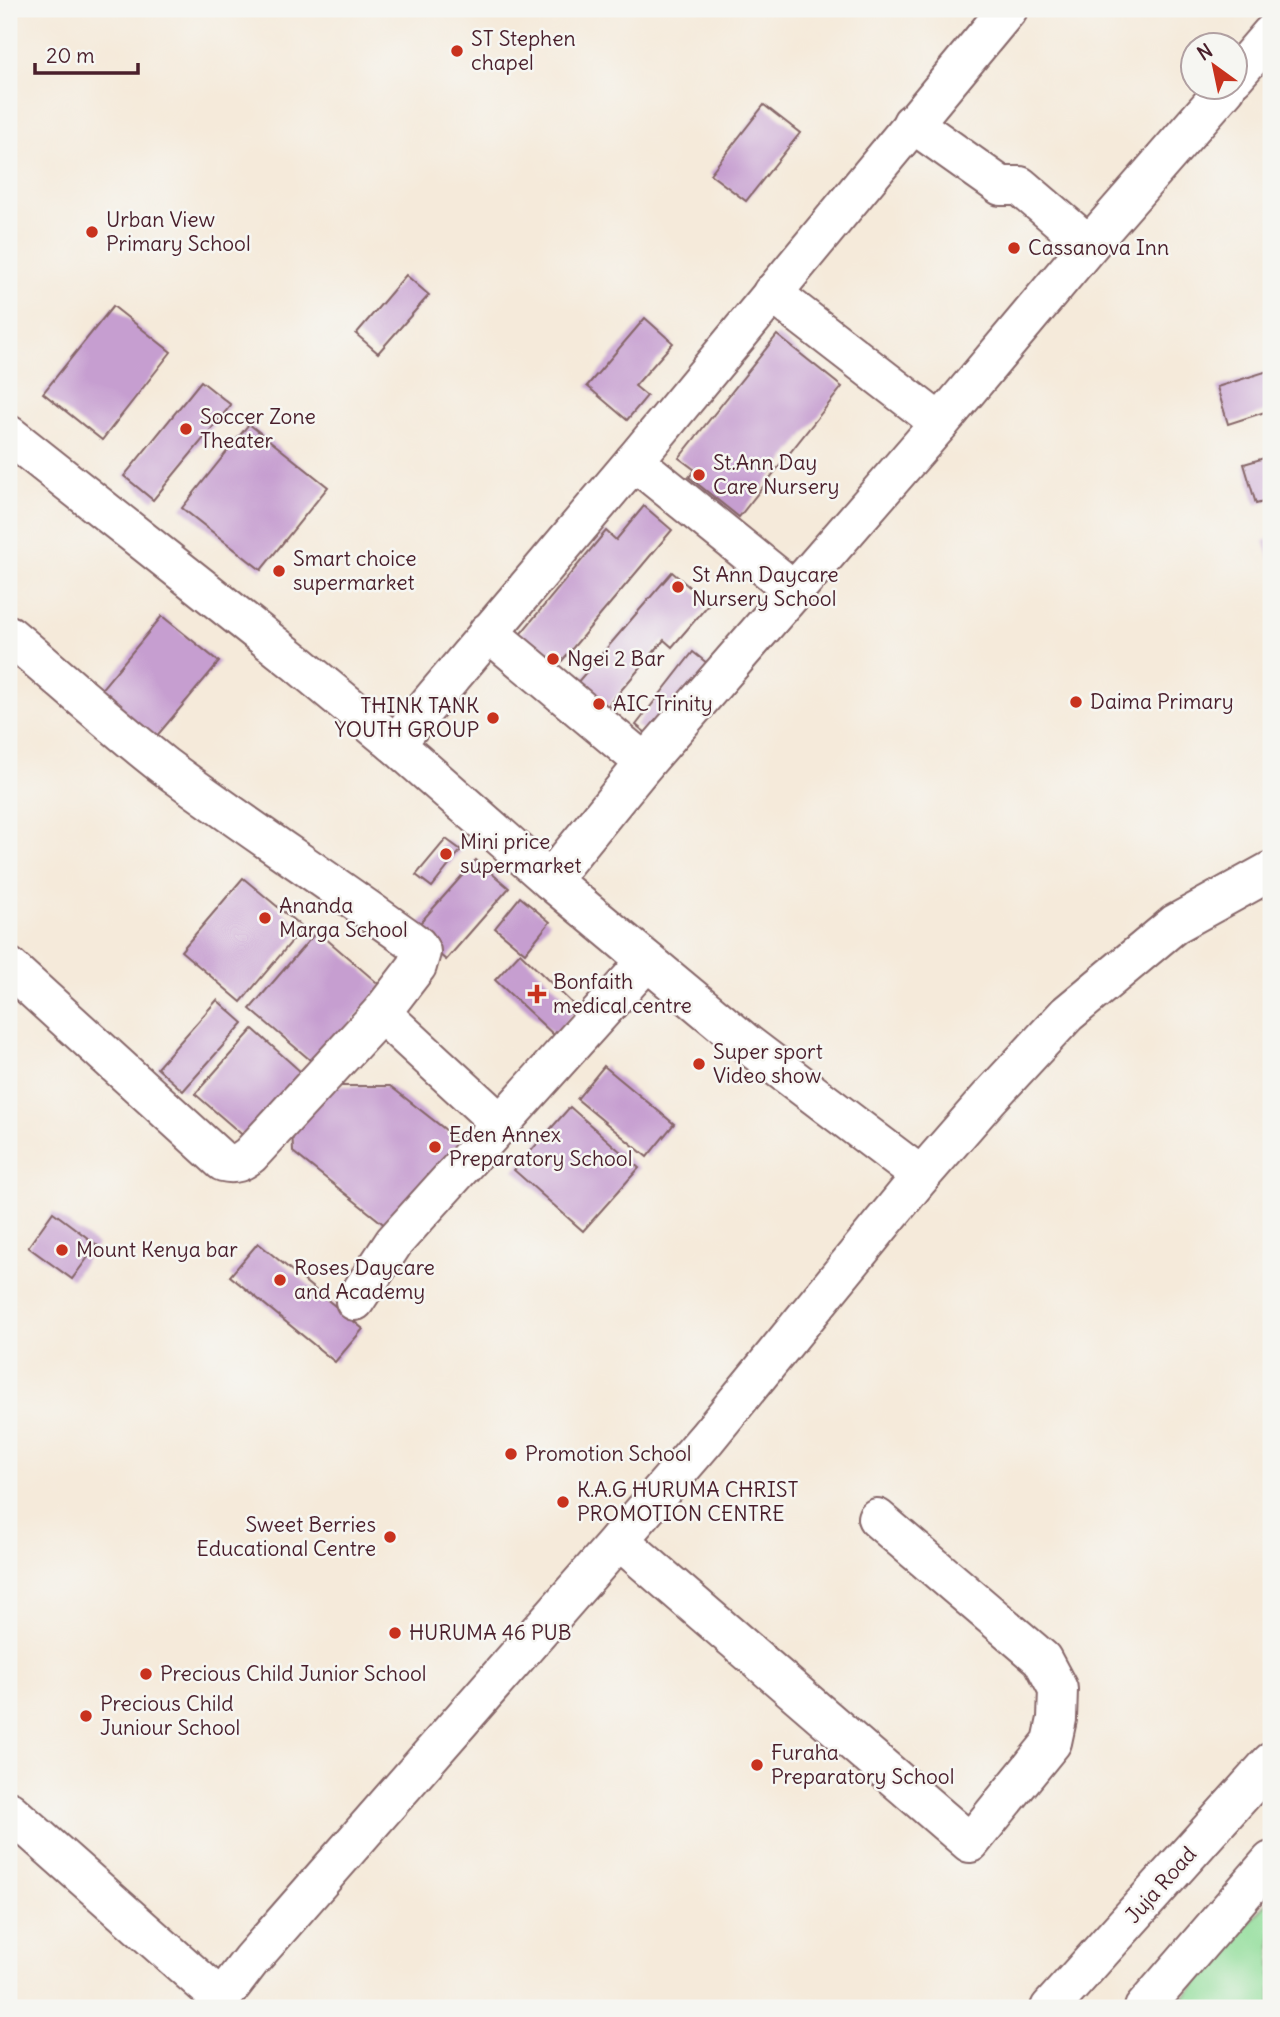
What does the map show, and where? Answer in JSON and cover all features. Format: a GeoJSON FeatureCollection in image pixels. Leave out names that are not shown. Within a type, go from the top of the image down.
{"type":"FeatureCollection","features":[{"type":"Feature","properties":{"kind":"street"},"geometry":{"type":"LineString","coordinates":[[395,744],[634,461],[1008,9]]}},
{"type":"Feature","properties":{"kind":"street"},"geometry":{"type":"LineString","coordinates":[[1248,61],[1271,34]]}},
{"type":"Feature","properties":{"kind":"street"},"geometry":{"type":"LineString","coordinates":[[550,880],[645,763],[1214,102]]}},
{"type":"Feature","properties":{"kind":"street"},"geometry":{"type":"LineString","coordinates":[[912,123],[1001,186],[1020,186],[1089,245]]}},
{"type":"Feature","properties":{"kind":"street"},"geometry":{"type":"LineString","coordinates":[[772,293],[940,423]]}},
{"type":"Feature","properties":{"kind":"street"},"geometry":{"type":"LineString","coordinates":[[9,436],[297,663],[395,744],[550,880],[747,1044],[922,1176]]}},
{"type":"Feature","properties":{"kind":"street"},"geometry":{"type":"LineString","coordinates":[[634,461],[795,591]]}},
{"type":"Feature","properties":{"kind":"street"},"geometry":{"type":"LineString","coordinates":[[488,632],[645,763]]}},
{"type":"Feature","properties":{"kind":"street"},"geometry":{"type":"LineString","coordinates":[[9,635],[162,764],[269,843],[334,884],[418,945],[421,952],[418,966],[381,1013],[250,1155],[231,1164],[223,1162],[9,967]]}},
{"type":"Feature","properties":{"kind":"street"},"geometry":{"type":"LineString","coordinates":[[9,1811],[217,2004],[260,1949],[707,1438],[922,1176],[1067,1014],[1175,924],[1271,871]]}},
{"type":"Feature","properties":{"kind":"street"},"geometry":{"type":"LineString","coordinates":[[355,1300],[394,1242],[647,961]]}},
{"type":"Feature","properties":{"kind":"street"},"geometry":{"type":"LineString","coordinates":[[381,1013],[501,1124]]}},
{"type":"Feature","properties":{"kind":"street"},"geometry":{"type":"LineString","coordinates":[[619,1540],[970,1843],[1052,1742],[1057,1719],[1058,1689],[1042,1659],[877,1518]]}},
{"type":"Feature","properties":{"kind":"street","name":"Juja Road"},"geometry":{"type":"LineString","coordinates":[[1051,2008],[1271,1762]]}},
{"type":"Feature","properties":{"kind":"street"},"geometry":{"type":"LineString","coordinates":[[1143,2008],[1271,1861]]}},
{"type":"Feature","properties":{"kind":"green space"},"geometry":{"type":"Polygon","coordinates":[[[1271,1898],[1271,2008],[1175,2008],[1271,1898]]]}},
{"type":"Feature","properties":{"kind":"building"},"geometry":{"type":"Polygon","coordinates":[[[764,105],[800,133],[746,201],[710,174],[764,105]]]}},
{"type":"Feature","properties":{"kind":"building"},"geometry":{"type":"Polygon","coordinates":[[[406,275],[429,295],[378,353],[356,334],[406,275]]]}},
{"type":"Feature","properties":{"kind":"building"},"geometry":{"type":"Polygon","coordinates":[[[113,306],[171,352],[102,440],[43,393],[113,306]]]}},
{"type":"Feature","properties":{"kind":"building"},"geometry":{"type":"Polygon","coordinates":[[[645,318],[673,343],[635,386],[647,396],[627,420],[587,386],[645,318]]]}},
{"type":"Feature","properties":{"kind":"building"},"geometry":{"type":"Polygon","coordinates":[[[777,335],[842,387],[739,517],[689,477],[695,470],[679,458],[777,335]]]}},
{"type":"Feature","properties":{"kind":"building"},"geometry":{"type":"Polygon","coordinates":[[[1271,370],[1271,410],[1228,424],[1217,387],[1271,370]]]}},
{"type":"Feature","properties":{"kind":"building"},"geometry":{"type":"Polygon","coordinates":[[[201,381],[231,405],[153,500],[124,476],[201,381]]]}},
{"type":"Feature","properties":{"kind":"building"},"geometry":{"type":"Polygon","coordinates":[[[249,424],[328,487],[261,570],[182,508],[249,424]]]}},
{"type":"Feature","properties":{"kind":"building"},"geometry":{"type":"Polygon","coordinates":[[[1271,456],[1271,500],[1256,504],[1244,464],[1271,456]]]}},
{"type":"Feature","properties":{"kind":"building"},"geometry":{"type":"Polygon","coordinates":[[[644,506],[672,530],[555,669],[517,638],[606,531],[616,540],[644,506]]]}},
{"type":"Feature","properties":{"kind":"building"},"geometry":{"type":"Polygon","coordinates":[[[1271,538],[1271,562],[1264,541],[1271,538]]]}},
{"type":"Feature","properties":{"kind":"building"},"geometry":{"type":"Polygon","coordinates":[[[672,572],[709,604],[672,647],[664,640],[599,716],[570,691],[672,572]]]}},
{"type":"Feature","properties":{"kind":"building"},"geometry":{"type":"Polygon","coordinates":[[[162,616],[219,662],[150,744],[94,698],[162,616]]]}},
{"type":"Feature","properties":{"kind":"building"},"geometry":{"type":"Polygon","coordinates":[[[693,652],[717,671],[660,744],[636,725],[693,652]]]}},
{"type":"Feature","properties":{"kind":"building"},"geometry":{"type":"Polygon","coordinates":[[[446,839],[461,850],[432,887],[416,875],[446,839]]]}},
{"type":"Feature","properties":{"kind":"building"},"geometry":{"type":"Polygon","coordinates":[[[476,860],[509,888],[446,960],[413,931],[476,860]]]}},
{"type":"Feature","properties":{"kind":"building"},"geometry":{"type":"Polygon","coordinates":[[[243,878],[303,928],[241,1002],[181,951],[243,878]]]}},
{"type":"Feature","properties":{"kind":"building"},"geometry":{"type":"Polygon","coordinates":[[[520,897],[550,922],[525,953],[495,928],[520,897]]]}},
{"type":"Feature","properties":{"kind":"building"},"geometry":{"type":"Polygon","coordinates":[[[317,931],[382,987],[315,1064],[250,1009],[317,931]]]}},
{"type":"Feature","properties":{"kind":"building","name":"Bonfaith medical centre"},"geometry":{"type":"Polygon","coordinates":[[[520,953],[578,1009],[554,1035],[495,980],[520,953]]]}},
{"type":"Feature","properties":{"kind":"building"},"geometry":{"type":"Polygon","coordinates":[[[217,1000],[243,1023],[183,1091],[157,1068],[217,1000]]]}},
{"type":"Feature","properties":{"kind":"building"},"geometry":{"type":"Polygon","coordinates":[[[253,1029],[311,1081],[254,1145],[195,1094],[253,1029]]]}},
{"type":"Feature","properties":{"kind":"building"},"geometry":{"type":"Polygon","coordinates":[[[604,1066],[674,1124],[647,1157],[577,1099],[604,1066]]]}},
{"type":"Feature","properties":{"kind":"building"},"geometry":{"type":"Polygon","coordinates":[[[337,1086],[390,1086],[461,1142],[391,1230],[293,1152],[292,1120],[337,1086]]]}},
{"type":"Feature","properties":{"kind":"building"},"geometry":{"type":"Polygon","coordinates":[[[570,1107],[639,1168],[583,1231],[514,1170],[570,1107]]]}},
{"type":"Feature","properties":{"kind":"building"},"geometry":{"type":"Polygon","coordinates":[[[53,1212],[97,1245],[72,1279],[28,1247],[53,1212]]]}},
{"type":"Feature","properties":{"kind":"building"},"geometry":{"type":"Polygon","coordinates":[[[258,1243],[363,1329],[335,1362],[230,1276],[258,1243]]]}},
{"type":"Feature","properties":{"kind":"place","name":"ST Stephen chapel"},"geometry":{"type":"Point","coordinates":[457,51]}},
{"type":"Feature","properties":{"kind":"place","name":"Urban View Primary School"},"geometry":{"type":"Point","coordinates":[92,232]}},
{"type":"Feature","properties":{"kind":"place","name":"Cassanova Inn"},"geometry":{"type":"Point","coordinates":[1014,248]}},
{"type":"Feature","properties":{"kind":"place","name":"Soccer Zone Theater"},"geometry":{"type":"Point","coordinates":[186,429]}},
{"type":"Feature","properties":{"kind":"place","name":"St.Ann Day Care Nursery"},"geometry":{"type":"Point","coordinates":[699,475]}},
{"type":"Feature","properties":{"kind":"place","name":"Smart choice supermarket"},"geometry":{"type":"Point","coordinates":[279,571]}},
{"type":"Feature","properties":{"kind":"place","name":"St Ann Daycare Nursery School"},"geometry":{"type":"Point","coordinates":[678,587]}},
{"type":"Feature","properties":{"kind":"place","name":"Ngei 2 Bar"},"geometry":{"type":"Point","coordinates":[553,659]}},
{"type":"Feature","properties":{"kind":"place","name":"Daima Primary"},"geometry":{"type":"Point","coordinates":[1076,702]}},
{"type":"Feature","properties":{"kind":"place","name":"AIC Trinity"},"geometry":{"type":"Point","coordinates":[599,704]}},
{"type":"Feature","properties":{"kind":"place","name":"THINK TANK YOUTH GROUP"},"geometry":{"type":"Point","coordinates":[493,718]}},
{"type":"Feature","properties":{"kind":"place","name":"Mini price supermarket"},"geometry":{"type":"Point","coordinates":[446,854]}},
{"type":"Feature","properties":{"kind":"place","name":"Ananda Marga School"},"geometry":{"type":"Point","coordinates":[265,918]}},
{"type":"Feature","properties":{"kind":"place","name":"Bonfaith medical centre"},"geometry":{"type":"Point","coordinates":[537,994]}},
{"type":"Feature","properties":{"kind":"place","name":"Super sport Video show"},"geometry":{"type":"Point","coordinates":[699,1064]}},
{"type":"Feature","properties":{"kind":"place","name":"Eden Annex Preparatory School"},"geometry":{"type":"Point","coordinates":[435,1147]}},
{"type":"Feature","properties":{"kind":"place","name":"Mount Kenya bar"},"geometry":{"type":"Point","coordinates":[62,1250]}},
{"type":"Feature","properties":{"kind":"place","name":"Roses Daycare and Academy"},"geometry":{"type":"Point","coordinates":[280,1280]}},
{"type":"Feature","properties":{"kind":"place","name":"Promotion School"},"geometry":{"type":"Point","coordinates":[511,1454]}},
{"type":"Feature","properties":{"kind":"place","name":"K.A.G HURUMA CHRIST PROMOTION CENTRE"},"geometry":{"type":"Point","coordinates":[563,1502]}},
{"type":"Feature","properties":{"kind":"place","name":"Sweet Berries Educational Centre"},"geometry":{"type":"Point","coordinates":[390,1537]}},
{"type":"Feature","properties":{"kind":"place","name":"HURUMA 46 PUB"},"geometry":{"type":"Point","coordinates":[395,1633]}},
{"type":"Feature","properties":{"kind":"place","name":"Precious Child Junior School"},"geometry":{"type":"Point","coordinates":[146,1674]}},
{"type":"Feature","properties":{"kind":"place","name":"Precious Child Juniour School"},"geometry":{"type":"Point","coordinates":[86,1716]}},
{"type":"Feature","properties":{"kind":"place","name":"Furaha Preparatory School"},"geometry":{"type":"Point","coordinates":[757,1765]}}]}
